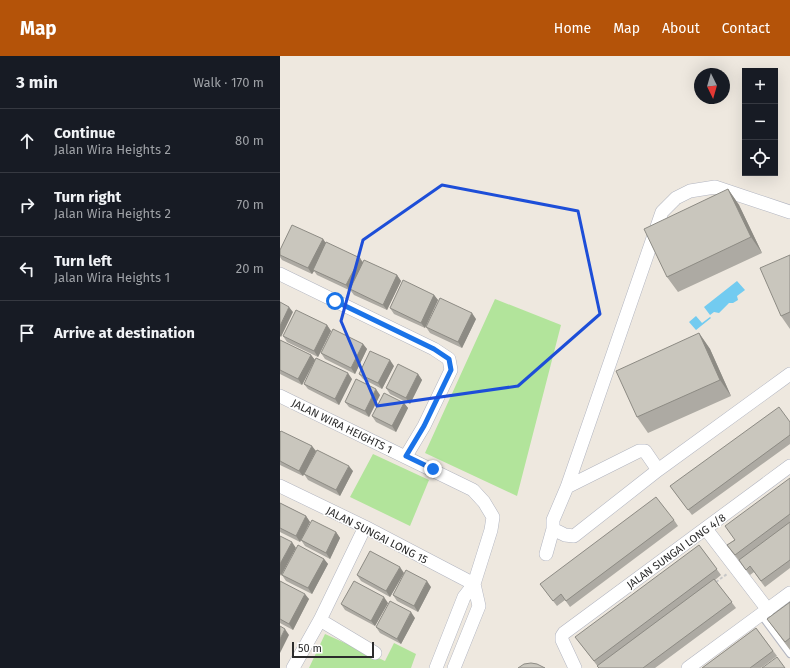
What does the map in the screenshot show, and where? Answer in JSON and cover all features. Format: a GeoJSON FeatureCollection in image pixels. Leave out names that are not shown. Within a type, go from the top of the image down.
{"type":"FeatureCollection","features":[{"type":"Feature","properties":{"kind":"street"},"geometry":{"type":"LineString","coordinates":[[546,554],[553,529],[553,520],[567,487],[662,212],[676,198],[690,191],[715,187],[790,212]]}},
{"type":"Feature","properties":{"kind":"street"},"geometry":{"type":"LineString","coordinates":[[280,274],[434,349],[449,359],[451,370],[424,426],[406,456]]}},
{"type":"Feature","properties":{"kind":"street"},"geometry":{"type":"LineString","coordinates":[[553,529],[564,535],[574,536],[658,470],[790,374]]}},
{"type":"Feature","properties":{"kind":"street","name":"JALAN WIRA HEIGHTS 1"},"geometry":{"type":"LineString","coordinates":[[280,396],[406,456],[473,490],[484,502],[493,517],[491,530],[474,584]]}},
{"type":"Feature","properties":{"kind":"street"},"geometry":{"type":"LineString","coordinates":[[567,487],[638,451],[645,451],[658,470]]}},
{"type":"Feature","properties":{"kind":"street","name":"JALAN SUNGAI LONG 4/8"},"geometry":{"type":"LineString","coordinates":[[575,668],[562,640],[562,636],[790,466]]}},
{"type":"Feature","properties":{"kind":"street","name":"JALAN SUNGAI LONG 15"},"geometry":{"type":"LineString","coordinates":[[280,486],[365,527],[474,584]]}},
{"type":"Feature","properties":{"kind":"street"},"geometry":{"type":"LineString","coordinates":[[293,668],[320,620],[365,527]]}},
{"type":"Feature","properties":{"kind":"street"},"geometry":{"type":"LineString","coordinates":[[706,529],[736,568],[764,612]]}},
{"type":"Feature","properties":{"kind":"street"},"geometry":{"type":"LineString","coordinates":[[436,668],[464,597],[474,584]]}},
{"type":"Feature","properties":{"kind":"street"},"geometry":{"type":"LineString","coordinates":[[454,668],[479,606],[474,584]]}},
{"type":"Feature","properties":{"kind":"street"},"geometry":{"type":"LineString","coordinates":[[688,668],[790,593]]}},
{"type":"Feature","properties":{"kind":"street"},"geometry":{"type":"LineString","coordinates":[[320,620],[375,653]]}},
{"type":"Feature","properties":{"kind":"lane"},"geometry":{"type":"LineString","coordinates":[[764,612],[790,654]]}},
{"type":"Feature","properties":{"kind":"path"},"geometry":{"type":"LineString","coordinates":[[710,586],[736,568]]}},
{"type":"Feature","properties":{"kind":"highlighted area"},"geometry":{"type":"Polygon","coordinates":[[[442,185],[578,211],[600,314],[518,386],[377,406],[341,321],[363,240],[442,185]]]}},
{"type":"Feature","properties":{"kind":"green space"},"geometry":{"type":"Polygon","coordinates":[[[495,299],[561,325],[517,496],[425,453],[495,299]]]}},
{"type":"Feature","properties":{"kind":"green space"},"geometry":{"type":"Polygon","coordinates":[[[373,454],[429,480],[410,526],[350,497],[373,454]]]}},
{"type":"Feature","properties":{"kind":"green space"},"geometry":{"type":"Polygon","coordinates":[[[325,634],[385,661],[394,643],[416,654],[411,668],[309,668],[325,634]]]}},
{"type":"Feature","properties":{"kind":"water"},"geometry":{"type":"Polygon","coordinates":[[[737,281],[745,290],[737,296],[738,300],[733,303],[729,303],[719,313],[714,312],[710,315],[704,307],[737,281]]]}},
{"type":"Feature","properties":{"kind":"water"},"geometry":{"type":"Polygon","coordinates":[[[696,316],[702,323],[710,317],[711,318],[696,330],[689,322],[696,316]]]}},
{"type":"Feature","properties":{"kind":"building"},"geometry":{"type":"Polygon","coordinates":[[[728,189],[751,237],[667,277],[644,229],[728,189]]]}},
{"type":"Feature","properties":{"kind":"building"},"geometry":{"type":"Polygon","coordinates":[[[292,225],[323,239],[308,268],[280,255],[280,250],[292,225]]]}},
{"type":"Feature","properties":{"kind":"building"},"geometry":{"type":"Polygon","coordinates":[[[326,242],[360,258],[346,285],[313,270],[326,242]]]}},
{"type":"Feature","properties":{"kind":"building"},"geometry":{"type":"Polygon","coordinates":[[[790,255],[790,312],[781,316],[760,268],[790,255]]]}},
{"type":"Feature","properties":{"kind":"building"},"geometry":{"type":"Polygon","coordinates":[[[364,260],[397,275],[383,305],[350,289],[364,260]]]}},
{"type":"Feature","properties":{"kind":"building"},"geometry":{"type":"Polygon","coordinates":[[[403,280],[434,295],[421,323],[390,308],[403,280]]]}},
{"type":"Feature","properties":{"kind":"building"},"geometry":{"type":"Polygon","coordinates":[[[440,298],[472,313],[458,342],[426,327],[440,298]]]}},
{"type":"Feature","properties":{"kind":"building"},"geometry":{"type":"Polygon","coordinates":[[[280,302],[289,307],[280,326],[280,302]]]}},
{"type":"Feature","properties":{"kind":"building"},"geometry":{"type":"Polygon","coordinates":[[[296,310],[327,325],[314,351],[283,336],[296,310]]]}},
{"type":"Feature","properties":{"kind":"building"},"geometry":{"type":"Polygon","coordinates":[[[333,329],[363,344],[351,368],[321,353],[333,329]]]}},
{"type":"Feature","properties":{"kind":"building"},"geometry":{"type":"Polygon","coordinates":[[[699,333],[720,380],[637,417],[616,371],[699,333]]]}},
{"type":"Feature","properties":{"kind":"building"},"geometry":{"type":"Polygon","coordinates":[[[280,340],[311,355],[298,379],[280,370],[280,340]]]}},
{"type":"Feature","properties":{"kind":"building"},"geometry":{"type":"Polygon","coordinates":[[[370,351],[390,360],[378,383],[359,374],[370,351]]]}},
{"type":"Feature","properties":{"kind":"building"},"geometry":{"type":"Polygon","coordinates":[[[316,358],[348,373],[335,399],[304,384],[316,358]]]}},
{"type":"Feature","properties":{"kind":"building"},"geometry":{"type":"Polygon","coordinates":[[[398,364],[418,374],[406,398],[386,388],[398,364]]]}},
{"type":"Feature","properties":{"kind":"building"},"geometry":{"type":"Polygon","coordinates":[[[356,379],[376,389],[365,411],[345,402],[356,379]]]}},
{"type":"Feature","properties":{"kind":"building"},"geometry":{"type":"Polygon","coordinates":[[[384,393],[404,403],[392,426],[372,416],[384,393]]]}},
{"type":"Feature","properties":{"kind":"building"},"geometry":{"type":"Polygon","coordinates":[[[779,407],[790,422],[790,435],[688,510],[670,486],[779,407]]]}},
{"type":"Feature","properties":{"kind":"building"},"geometry":{"type":"Polygon","coordinates":[[[281,431],[312,446],[299,471],[280,461],[281,431]]]}},
{"type":"Feature","properties":{"kind":"building"},"geometry":{"type":"Polygon","coordinates":[[[317,450],[349,466],[336,490],[304,474],[317,450]]]}},
{"type":"Feature","properties":{"kind":"building"},"geometry":{"type":"Polygon","coordinates":[[[790,478],[790,514],[735,555],[727,545],[735,540],[725,526],[790,478]]]}},
{"type":"Feature","properties":{"kind":"building"},"geometry":{"type":"Polygon","coordinates":[[[656,497],[674,520],[566,601],[561,594],[553,601],[540,584],[656,497]]]}},
{"type":"Feature","properties":{"kind":"building"},"geometry":{"type":"Polygon","coordinates":[[[280,503],[306,516],[296,536],[280,528],[280,503]]]}},
{"type":"Feature","properties":{"kind":"building"},"geometry":{"type":"Polygon","coordinates":[[[312,520],[336,532],[326,553],[301,540],[312,520]]]}},
{"type":"Feature","properties":{"kind":"building"},"geometry":{"type":"Polygon","coordinates":[[[790,522],[790,560],[761,581],[750,566],[746,570],[739,560],[790,522]]]}},
{"type":"Feature","properties":{"kind":"building"},"geometry":{"type":"Polygon","coordinates":[[[280,536],[292,542],[280,564],[280,536]]]}},
{"type":"Feature","properties":{"kind":"building"},"geometry":{"type":"Polygon","coordinates":[[[298,545],[324,559],[308,588],[282,575],[298,545]]]}},
{"type":"Feature","properties":{"kind":"building"},"geometry":{"type":"Polygon","coordinates":[[[699,545],[717,569],[594,661],[575,637],[699,545]]]}},
{"type":"Feature","properties":{"kind":"building"},"geometry":{"type":"Polygon","coordinates":[[[370,551],[400,567],[386,591],[357,575],[370,551]]]}},
{"type":"Feature","properties":{"kind":"building"},"geometry":{"type":"Polygon","coordinates":[[[406,570],[427,581],[414,606],[393,595],[406,570]]]}},
{"type":"Feature","properties":{"kind":"building"},"geometry":{"type":"Polygon","coordinates":[[[714,579],[732,602],[643,668],[599,668],[597,666],[714,579]]]}},
{"type":"Feature","properties":{"kind":"building"},"geometry":{"type":"Polygon","coordinates":[[[280,581],[305,594],[289,624],[280,619],[280,581]]]}},
{"type":"Feature","properties":{"kind":"building"},"geometry":{"type":"Polygon","coordinates":[[[354,581],[384,597],[371,621],[341,604],[354,581]]]}},
{"type":"Feature","properties":{"kind":"building"},"geometry":{"type":"Polygon","coordinates":[[[390,601],[411,612],[397,639],[376,627],[390,601]]]}},
{"type":"Feature","properties":{"kind":"building"},"geometry":{"type":"Polygon","coordinates":[[[790,602],[790,638],[785,642],[767,619],[790,602]]]}},
{"type":"Feature","properties":{"kind":"building"},"geometry":{"type":"Polygon","coordinates":[[[280,626],[285,629],[280,639],[280,626]]]}},
{"type":"Feature","properties":{"kind":"building"},"geometry":{"type":"Polygon","coordinates":[[[756,628],[773,651],[750,668],[702,668],[756,628]]]}},
{"type":"Feature","properties":{"kind":"building"},"geometry":{"type":"Polygon","coordinates":[[[777,657],[785,668],[762,668],[777,657]]]}},
{"type":"Feature","properties":{"kind":"building"},"geometry":{"type":"Polygon","coordinates":[[[531,663],[545,668],[518,668],[524,664],[531,663]]]}},
{"type":"Feature","properties":{"kind":"route"},"geometry":{"type":"LineString","coordinates":[[335,301],[434,349],[449,359],[451,370],[424,426],[406,456],[433,469]]}}]}
